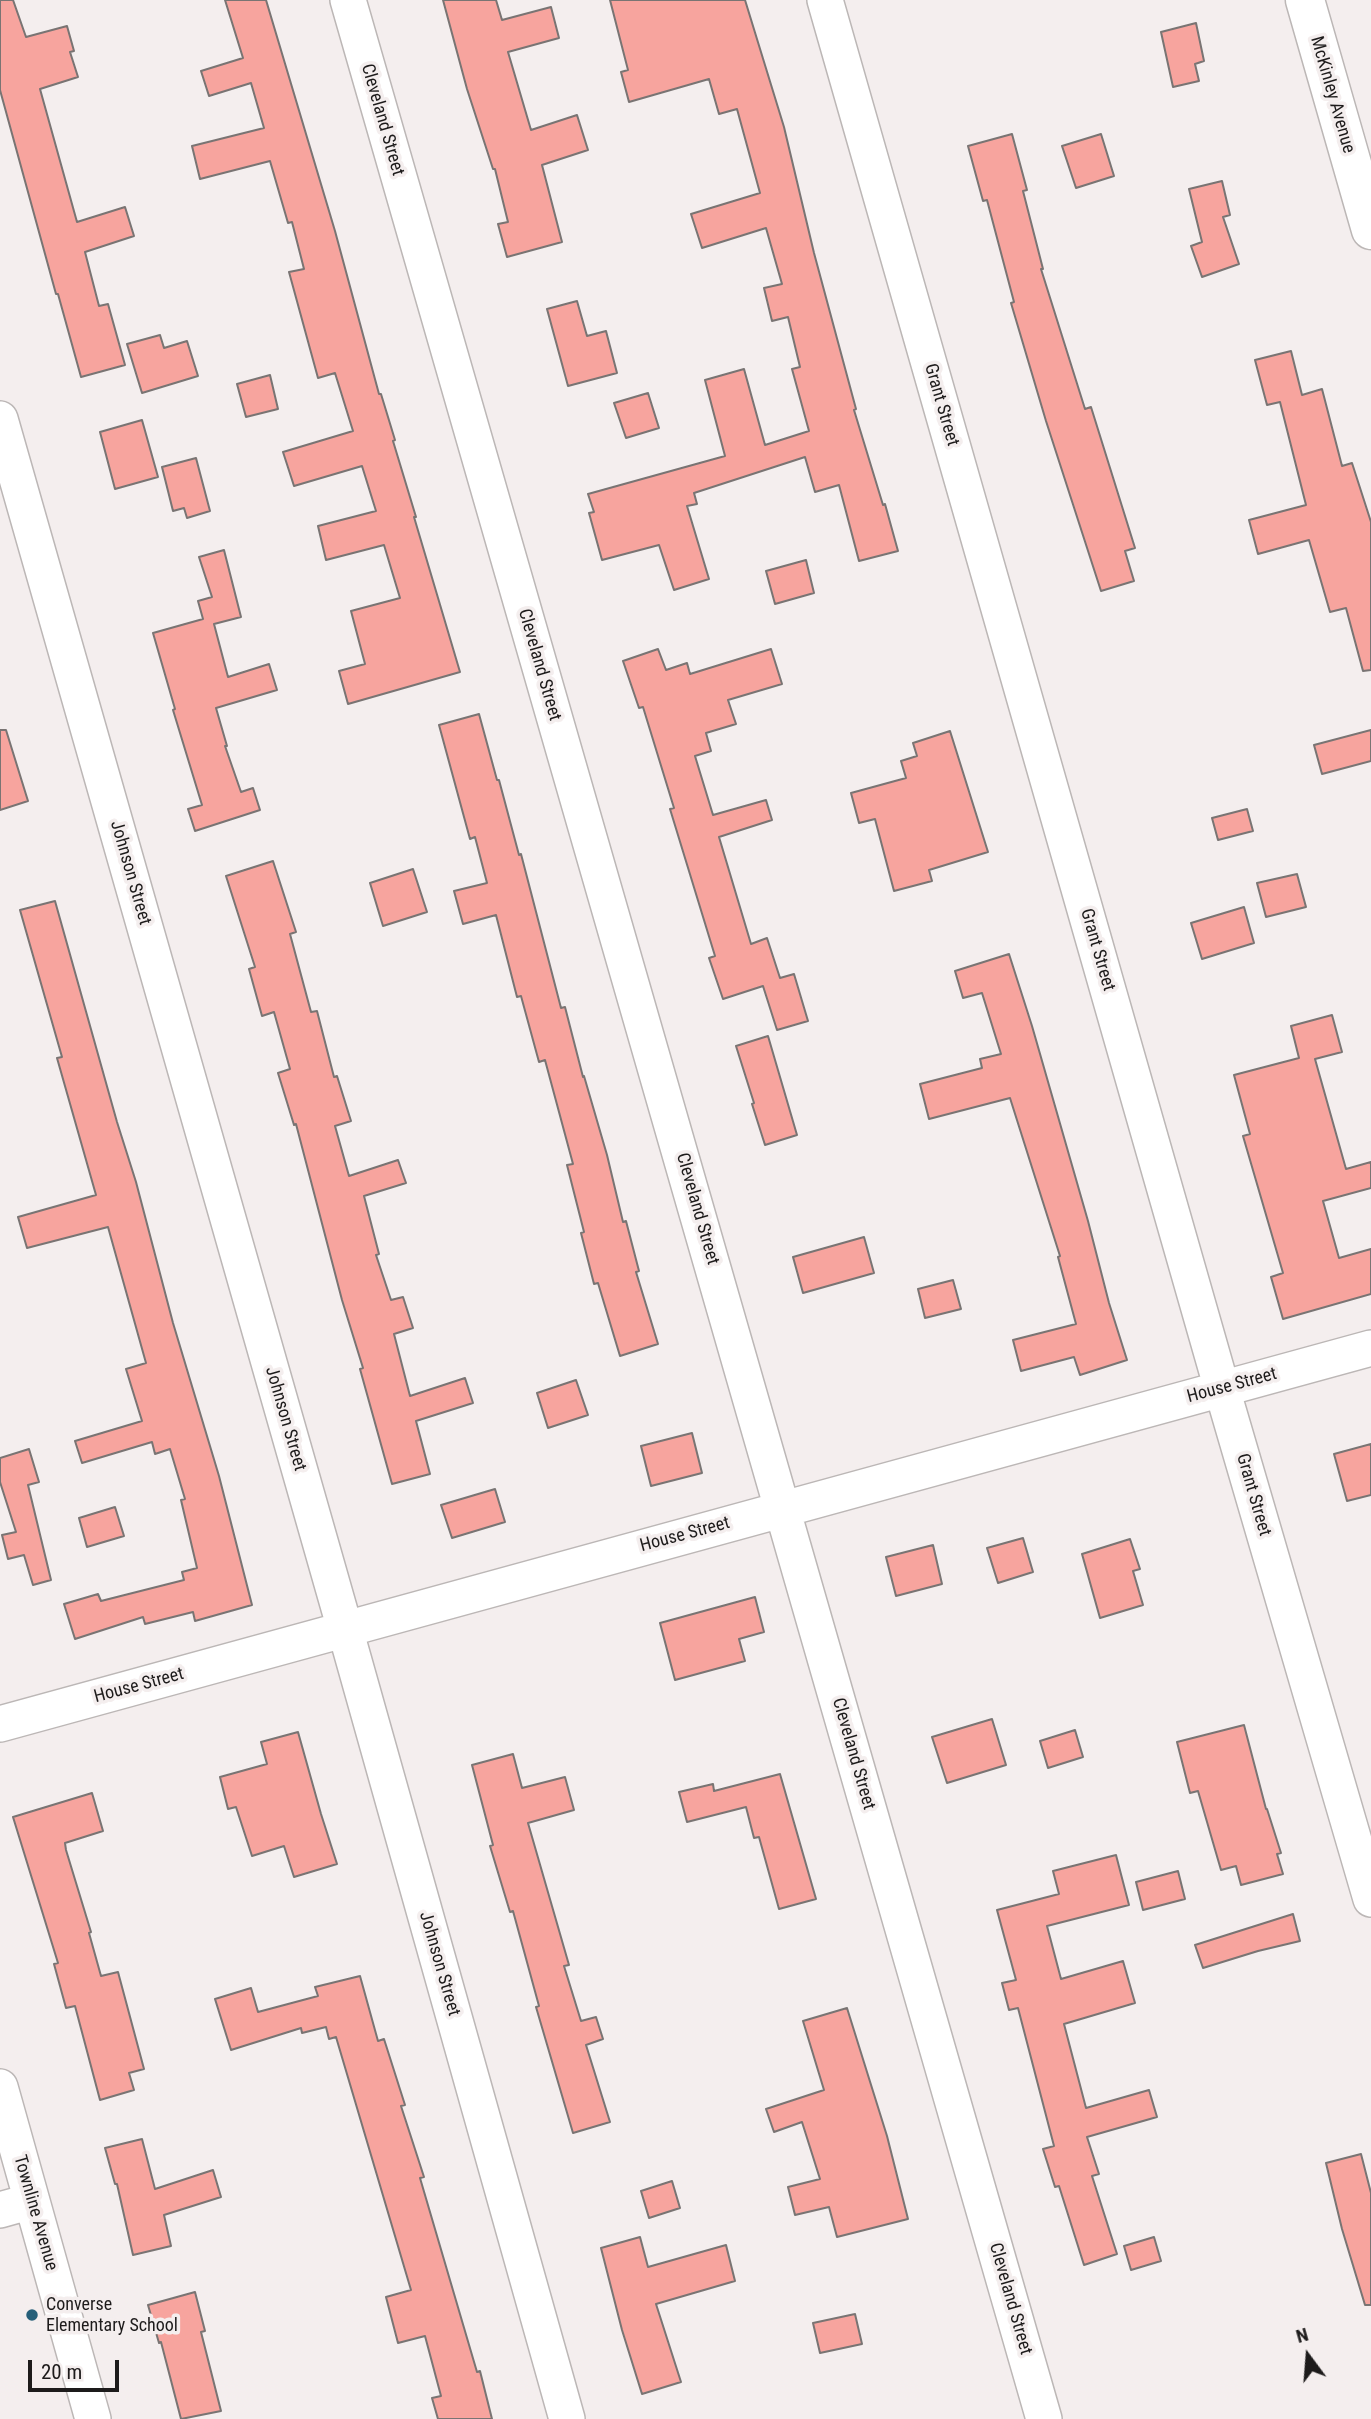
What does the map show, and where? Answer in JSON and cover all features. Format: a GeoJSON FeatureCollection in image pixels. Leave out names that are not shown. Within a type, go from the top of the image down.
{"type":"FeatureCollection","features":[{"type":"Feature","properties":{"kind":"street","name":"Cleveland Street"},"geometry":{"type":"LineString","coordinates":[[348,0],[1044,2419]]}},
{"type":"Feature","properties":{"kind":"street","name":"Grant Street"},"geometry":{"type":"LineString","coordinates":[[825,0],[1222,1389],[1371,1899]]}},
{"type":"Feature","properties":{"kind":"street","name":"McKinley Avenue"},"geometry":{"type":"LineString","coordinates":[[1306,0],[1371,230]]}},
{"type":"Feature","properties":{"kind":"street","name":"Johnson Street"},"geometry":{"type":"LineString","coordinates":[[0,419],[567,2419]]}},
{"type":"Feature","properties":{"kind":"street","name":"House Street"},"geometry":{"type":"LineString","coordinates":[[0,1724],[1371,1348]]}},
{"type":"Feature","properties":{"kind":"street","name":"Townline Avenue"},"geometry":{"type":"LineString","coordinates":[[0,2087],[16,2206],[93,2419]]}},
{"type":"Feature","properties":{"kind":"building"},"geometry":{"type":"Polygon","coordinates":[[[0,0],[13,0],[26,37],[67,26],[74,51],[70,52],[78,77],[40,89],[77,222],[125,207],[134,236],[85,252],[99,306],[108,304],[125,365],[81,377],[0,90],[0,0]]]}},
{"type":"Feature","properties":{"kind":"building"},"geometry":{"type":"Polygon","coordinates":[[[225,0],[266,0],[335,231],[379,394],[395,440],[393,441],[414,517],[460,672],[348,704],[339,671],[365,664],[351,611],[400,598],[384,545],[326,560],[318,526],[376,511],[362,466],[294,486],[283,452],[353,431],[335,373],[318,378],[289,272],[304,269],[292,222],[288,223],[270,161],[200,179],[192,146],[264,128],[251,83],[209,96],[201,71],[243,58],[225,0]]]}},
{"type":"Feature","properties":{"kind":"building"},"geometry":{"type":"Polygon","coordinates":[[[443,0],[496,0],[502,20],[551,7],[559,38],[508,52],[531,130],[577,115],[588,150],[542,165],[562,242],[507,257],[498,224],[508,222],[495,169],[467,89],[443,0]]]}},
{"type":"Feature","properties":{"kind":"building"},"geometry":{"type":"Polygon","coordinates":[[[610,0],[745,0],[784,127],[814,253],[856,409],[854,410],[898,551],[859,561],[839,485],[815,492],[805,457],[694,493],[697,504],[687,506],[709,579],[674,590],[659,545],[602,560],[589,513],[594,512],[588,494],[725,456],[705,380],[744,369],[765,445],[809,431],[792,369],[800,367],[788,317],[772,321],[764,288],[782,284],[766,228],[702,248],[691,214],[760,193],[737,109],[719,114],[709,79],[629,102],[621,72],[628,70],[610,0]]]}},
{"type":"Feature","properties":{"kind":"building"},"geometry":{"type":"Polygon","coordinates":[[[1196,23],[1204,61],[1195,64],[1199,81],[1173,87],[1161,32],[1196,23]]]}},
{"type":"Feature","properties":{"kind":"building"},"geometry":{"type":"Polygon","coordinates":[[[1012,134],[1027,190],[1023,191],[1041,269],[1085,409],[1091,407],[1135,548],[1125,551],[1134,581],[1101,591],[1046,421],[1011,303],[1014,302],[987,200],[983,201],[968,146],[1012,134]]]}},
{"type":"Feature","properties":{"kind":"building"},"geometry":{"type":"Polygon","coordinates":[[[1101,134],[1114,176],[1076,188],[1062,146],[1101,134]]]}},
{"type":"Feature","properties":{"kind":"building"},"geometry":{"type":"Polygon","coordinates":[[[1222,181],[1230,215],[1223,217],[1239,264],[1202,277],[1191,246],[1202,242],[1189,189],[1222,181]]]}},
{"type":"Feature","properties":{"kind":"building"},"geometry":{"type":"Polygon","coordinates":[[[577,301],[587,336],[606,331],[617,373],[568,386],[547,309],[577,301]]]}},
{"type":"Feature","properties":{"kind":"building"},"geometry":{"type":"Polygon","coordinates":[[[160,335],[164,348],[187,341],[198,376],[142,393],[127,344],[160,335]]]}},
{"type":"Feature","properties":{"kind":"building"},"geometry":{"type":"Polygon","coordinates":[[[1291,351],[1302,395],[1322,389],[1342,466],[1352,463],[1371,522],[1371,670],[1363,671],[1346,608],[1330,612],[1309,540],[1258,554],[1249,520],[1306,505],[1280,402],[1267,405],[1255,360],[1291,351]]]}},
{"type":"Feature","properties":{"kind":"building"},"geometry":{"type":"Polygon","coordinates":[[[270,375],[278,409],[246,417],[237,384],[270,375]]]}},
{"type":"Feature","properties":{"kind":"building"},"geometry":{"type":"Polygon","coordinates":[[[648,393],[659,428],[626,438],[614,403],[648,393]]]}},
{"type":"Feature","properties":{"kind":"building"},"geometry":{"type":"Polygon","coordinates":[[[142,420],[158,477],[115,489],[100,432],[142,420]]]}},
{"type":"Feature","properties":{"kind":"building"},"geometry":{"type":"Polygon","coordinates":[[[196,458],[210,511],[187,518],[184,508],[173,511],[162,467],[196,458]]]}},
{"type":"Feature","properties":{"kind":"building"},"geometry":{"type":"Polygon","coordinates":[[[224,550],[241,617],[214,624],[228,677],[269,664],[277,690],[216,708],[225,746],[241,792],[253,788],[260,810],[195,831],[188,809],[202,805],[153,633],[203,619],[198,601],[212,597],[199,557],[224,550]]]}},
{"type":"Feature","properties":{"kind":"building"},"geometry":{"type":"Polygon","coordinates":[[[806,560],[814,593],[775,604],[766,571],[806,560]]]}},
{"type":"Feature","properties":{"kind":"building"},"geometry":{"type":"Polygon","coordinates":[[[658,649],[666,670],[687,663],[690,674],[771,649],[782,684],[728,700],[736,724],[706,733],[711,751],[695,756],[713,815],[766,800],[772,820],[719,837],[751,944],[767,938],[780,978],[794,974],[808,1021],[777,1030],[763,986],[723,999],[709,958],[715,956],[670,809],[674,808],[643,707],[639,708],[623,661],[658,649]]]}},
{"type":"Feature","properties":{"kind":"building"},"geometry":{"type":"Polygon","coordinates":[[[479,714],[519,855],[521,854],[561,1008],[565,1007],[607,1155],[623,1222],[626,1221],[639,1271],[636,1272],[658,1344],[620,1356],[598,1283],[594,1284],[581,1233],[584,1232],[567,1165],[573,1164],[545,1060],[539,1062],[521,996],[517,997],[496,915],[463,924],[454,891],[487,883],[475,837],[470,839],[439,725],[479,714]]]}},
{"type":"Feature","properties":{"kind":"building"},"geometry":{"type":"Polygon","coordinates":[[[0,730],[6,730],[28,801],[0,810],[0,730]]]}},
{"type":"Feature","properties":{"kind":"building"},"geometry":{"type":"Polygon","coordinates":[[[1371,730],[1371,761],[1322,774],[1314,745],[1371,730]]]}},
{"type":"Feature","properties":{"kind":"building"},"geometry":{"type":"Polygon","coordinates":[[[950,731],[988,852],[929,870],[932,881],[894,891],[875,819],[859,823],[851,793],[906,778],[901,761],[917,756],[913,743],[950,731]]]}},
{"type":"Feature","properties":{"kind":"building"},"geometry":{"type":"Polygon","coordinates":[[[1247,809],[1253,831],[1218,840],[1212,818],[1247,809]]]}},
{"type":"Feature","properties":{"kind":"building"},"geometry":{"type":"Polygon","coordinates":[[[273,861],[296,932],[290,934],[311,1012],[317,1011],[334,1077],[337,1076],[351,1121],[335,1126],[349,1176],[398,1160],[406,1183],[364,1196],[379,1254],[376,1255],[391,1300],[403,1297],[413,1328],[394,1334],[410,1396],[465,1378],[473,1403],[416,1421],[430,1474],[392,1484],[296,1124],[294,1125],[278,1073],[290,1069],[274,1012],[262,1016],[249,969],[255,967],[226,876],[273,861]]]}},
{"type":"Feature","properties":{"kind":"building"},"geometry":{"type":"Polygon","coordinates":[[[413,869],[427,912],[383,926],[370,883],[413,869]]]}},
{"type":"Feature","properties":{"kind":"building"},"geometry":{"type":"Polygon","coordinates":[[[1297,874],[1306,907],[1266,917],[1257,883],[1297,874]]]}},
{"type":"Feature","properties":{"kind":"building"},"geometry":{"type":"Polygon","coordinates":[[[55,901],[136,1182],[173,1323],[219,1476],[252,1605],[195,1621],[193,1612],[145,1624],[143,1617],[75,1639],[64,1604],[98,1594],[101,1601],[184,1580],[182,1572],[197,1568],[181,1500],[185,1499],[170,1449],[155,1454],[152,1442],[82,1463],[75,1441],[142,1421],[126,1369],[146,1363],[108,1227],[27,1248],[18,1217],[96,1195],[57,1058],[62,1057],[20,910],[55,901]]]}},
{"type":"Feature","properties":{"kind":"building"},"geometry":{"type":"Polygon","coordinates":[[[1244,907],[1254,943],[1202,959],[1191,923],[1244,907]]]}},
{"type":"Feature","properties":{"kind":"building"},"geometry":{"type":"Polygon","coordinates":[[[1009,954],[1127,1360],[1080,1375],[1074,1357],[1021,1371],[1013,1340],[1076,1324],[1058,1257],[1060,1256],[1010,1098],[929,1119],[920,1084],[982,1068],[980,1059],[1001,1054],[982,993],[963,998],[955,971],[1009,954]]]}},
{"type":"Feature","properties":{"kind":"building"},"geometry":{"type":"Polygon","coordinates":[[[1332,1015],[1342,1052],[1315,1059],[1346,1169],[1371,1162],[1371,1188],[1323,1201],[1339,1258],[1371,1249],[1371,1294],[1283,1319],[1271,1277],[1283,1273],[1243,1136],[1250,1134],[1234,1075],[1299,1058],[1291,1026],[1332,1015]]]}},
{"type":"Feature","properties":{"kind":"building"},"geometry":{"type":"Polygon","coordinates":[[[768,1036],[797,1135],[765,1145],[736,1046],[768,1036]]]}},
{"type":"Feature","properties":{"kind":"building"},"geometry":{"type":"Polygon","coordinates":[[[864,1237],[874,1273],[803,1293],[793,1257],[864,1237]]]}},
{"type":"Feature","properties":{"kind":"building"},"geometry":{"type":"Polygon","coordinates":[[[953,1280],[961,1309],[925,1318],[918,1289],[953,1280]]]}},
{"type":"Feature","properties":{"kind":"building"},"geometry":{"type":"Polygon","coordinates":[[[576,1380],[588,1415],[548,1428],[537,1393],[576,1380]]]}},
{"type":"Feature","properties":{"kind":"building"},"geometry":{"type":"Polygon","coordinates":[[[692,1433],[702,1473],[651,1486],[641,1446],[692,1433]]]}},
{"type":"Feature","properties":{"kind":"building"},"geometry":{"type":"Polygon","coordinates":[[[1371,1444],[1371,1495],[1347,1501],[1334,1454],[1371,1444]]]}},
{"type":"Feature","properties":{"kind":"building"},"geometry":{"type":"Polygon","coordinates":[[[29,1449],[39,1482],[28,1485],[51,1580],[33,1585],[24,1555],[8,1559],[2,1535],[16,1532],[0,1482],[0,1458],[29,1449]]]}},
{"type":"Feature","properties":{"kind":"building"},"geometry":{"type":"Polygon","coordinates":[[[495,1489],[505,1522],[452,1538],[441,1505],[495,1489]]]}},
{"type":"Feature","properties":{"kind":"building"},"geometry":{"type":"Polygon","coordinates":[[[115,1507],[124,1536],[87,1547],[79,1518],[115,1507]]]}},
{"type":"Feature","properties":{"kind":"building"},"geometry":{"type":"Polygon","coordinates":[[[1023,1538],[1033,1572],[998,1583],[987,1548],[1023,1538]]]}},
{"type":"Feature","properties":{"kind":"building"},"geometry":{"type":"Polygon","coordinates":[[[1130,1539],[1140,1569],[1133,1571],[1143,1605],[1100,1618],[1082,1554],[1130,1539]]]}},
{"type":"Feature","properties":{"kind":"building"},"geometry":{"type":"Polygon","coordinates":[[[933,1545],[942,1584],[896,1596],[886,1557],[933,1545]]]}},
{"type":"Feature","properties":{"kind":"building"},"geometry":{"type":"Polygon","coordinates":[[[755,1597],[764,1632],[739,1639],[745,1661],[675,1680],[660,1623],[755,1597]]]}},
{"type":"Feature","properties":{"kind":"building"},"geometry":{"type":"Polygon","coordinates":[[[992,1719],[1006,1765],[947,1783],[932,1737],[992,1719]]]}},
{"type":"Feature","properties":{"kind":"building"},"geometry":{"type":"Polygon","coordinates":[[[1244,1725],[1266,1809],[1281,1853],[1277,1854],[1283,1874],[1241,1885],[1236,1866],[1221,1870],[1198,1791],[1190,1793],[1177,1742],[1244,1725]]]}},
{"type":"Feature","properties":{"kind":"building"},"geometry":{"type":"Polygon","coordinates":[[[1075,1730],[1083,1757],[1048,1768],[1040,1741],[1075,1730]]]}},
{"type":"Feature","properties":{"kind":"building"},"geometry":{"type":"Polygon","coordinates":[[[298,1732],[337,1864],[294,1877],[284,1846],[252,1856],[236,1807],[228,1809],[220,1777],[267,1764],[261,1742],[298,1732]]]}},
{"type":"Feature","properties":{"kind":"building"},"geometry":{"type":"Polygon","coordinates":[[[513,1754],[522,1788],[565,1777],[574,1810],[528,1823],[569,1965],[564,1966],[581,2021],[596,2017],[603,2039],[586,2045],[610,2122],[573,2133],[536,2007],[539,2006],[513,1911],[510,1912],[490,1846],[493,1845],[472,1765],[513,1754]]]}},
{"type":"Feature","properties":{"kind":"building"},"geometry":{"type":"Polygon","coordinates":[[[780,1774],[816,1899],[779,1909],[759,1837],[754,1838],[746,1807],[687,1822],[679,1792],[713,1784],[714,1791],[780,1774]]]}},
{"type":"Feature","properties":{"kind":"building"},"geometry":{"type":"Polygon","coordinates":[[[92,1793],[103,1831],[65,1843],[66,1850],[91,1932],[89,1933],[101,1976],[118,1972],[144,2069],[129,2073],[134,2090],[100,2100],[75,2006],[66,2008],[54,1964],[58,1963],[13,1817],[92,1793]]]}},
{"type":"Feature","properties":{"kind":"building"},"geometry":{"type":"Polygon","coordinates":[[[1116,1855],[1129,1905],[1047,1926],[1061,1979],[1123,1961],[1135,2003],[1064,2024],[1086,2108],[1149,2090],[1157,2117],[1087,2137],[1099,2174],[1092,2176],[1117,2254],[1084,2265],[1059,2186],[1055,2187],[1043,2149],[1054,2146],[1018,2008],[1009,2010],[1002,1983],[1016,1980],[997,1910],[1059,1894],[1053,1871],[1116,1855]]]}},
{"type":"Feature","properties":{"kind":"building"},"geometry":{"type":"Polygon","coordinates":[[[1178,1871],[1185,1899],[1143,1910],[1136,1882],[1178,1871]]]}},
{"type":"Feature","properties":{"kind":"building"},"geometry":{"type":"Polygon","coordinates":[[[1293,1914],[1300,1941],[1203,1968],[1195,1945],[1293,1914]]]}},
{"type":"Feature","properties":{"kind":"building"},"geometry":{"type":"Polygon","coordinates":[[[360,1976],[378,2041],[384,2039],[405,2105],[401,2106],[424,2177],[420,2178],[477,2372],[480,2371],[492,2419],[438,2419],[432,2398],[441,2396],[425,2336],[398,2343],[386,2297],[411,2290],[336,2037],[329,2039],[326,2027],[302,2033],[301,2028],[231,2050],[215,1999],[251,1988],[258,2012],[318,1996],[315,1987],[360,1976]]]}},
{"type":"Feature","properties":{"kind":"building"},"geometry":{"type":"Polygon","coordinates":[[[847,2008],[887,2136],[908,2219],[837,2237],[829,2207],[795,2215],[788,2187],[820,2179],[802,2122],[774,2132],[766,2109],[824,2090],[803,2021],[847,2008]]]}},
{"type":"Feature","properties":{"kind":"building"},"geometry":{"type":"Polygon","coordinates":[[[142,2139],[155,2189],[213,2170],[221,2197],[164,2215],[171,2246],[133,2255],[117,2184],[105,2148],[142,2139]]]}},
{"type":"Feature","properties":{"kind":"building"},"geometry":{"type":"Polygon","coordinates":[[[1361,2154],[1371,2193],[1371,2305],[1365,2305],[1326,2163],[1361,2154]]]}},
{"type":"Feature","properties":{"kind":"building"},"geometry":{"type":"Polygon","coordinates":[[[672,2181],[680,2208],[649,2218],[641,2191],[672,2181]]]}},
{"type":"Feature","properties":{"kind":"building"},"geometry":{"type":"Polygon","coordinates":[[[640,2237],[648,2267],[726,2245],[735,2281],[656,2304],[681,2382],[642,2394],[601,2248],[640,2237]]]}},
{"type":"Feature","properties":{"kind":"building"},"geometry":{"type":"Polygon","coordinates":[[[1154,2237],[1161,2261],[1131,2270],[1124,2246],[1154,2237]]]}},
{"type":"Feature","properties":{"kind":"building"},"geometry":{"type":"Polygon","coordinates":[[[195,2292],[205,2331],[201,2332],[221,2411],[181,2419],[161,2342],[159,2343],[148,2305],[195,2292]]]}},
{"type":"Feature","properties":{"kind":"building"},"geometry":{"type":"Polygon","coordinates":[[[855,2314],[862,2344],[820,2353],[813,2323],[855,2314]]]}},
{"type":"Feature","properties":{"kind":"place","name":"Converse Elementary School"},"geometry":{"type":"Point","coordinates":[32,2315]}}]}
